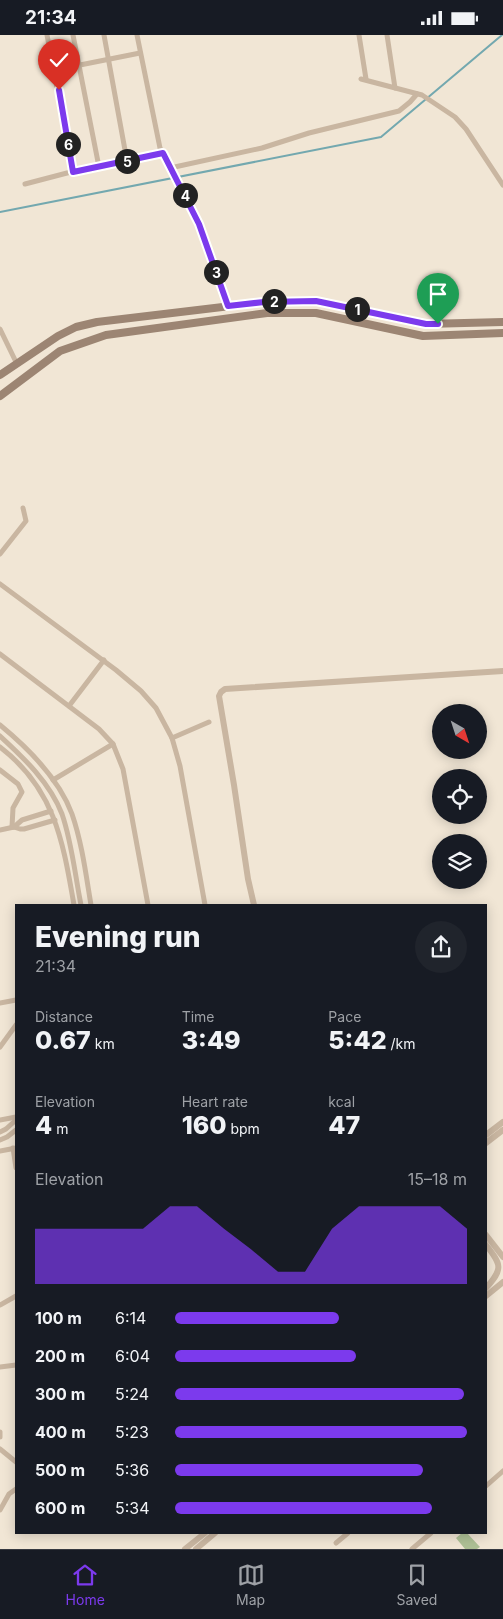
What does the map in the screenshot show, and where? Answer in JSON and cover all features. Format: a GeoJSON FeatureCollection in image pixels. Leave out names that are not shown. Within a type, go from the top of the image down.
{"type":"FeatureCollection","features":[{"type":"Feature","properties":{"kind":"main road"},"geometry":{"type":"LineString","coordinates":[[0,375],[58,335],[76,327],[97,322],[264,302],[316,301],[426,324],[503,322]]}},
{"type":"Feature","properties":{"kind":"main road"},"geometry":{"type":"LineString","coordinates":[[351,320],[353,309]]}},
{"type":"Feature","properties":{"kind":"main road"},"geometry":{"type":"LineString","coordinates":[[0,396],[60,351],[106,335],[267,313],[316,313],[424,336],[503,333]]}},
{"type":"Feature","properties":{"kind":"street"},"geometry":{"type":"LineString","coordinates":[[47,35],[73,172]]}},
{"type":"Feature","properties":{"kind":"street"},"geometry":{"type":"LineString","coordinates":[[73,35],[99,167]]}},
{"type":"Feature","properties":{"kind":"street"},"geometry":{"type":"LineString","coordinates":[[104,35],[127,161]]}},
{"type":"Feature","properties":{"kind":"street"},"geometry":{"type":"LineString","coordinates":[[137,35],[157,135],[163,153],[199,224],[228,306]]}},
{"type":"Feature","properties":{"kind":"street"},"geometry":{"type":"LineString","coordinates":[[360,35],[363,79],[420,94],[455,117],[466,129],[503,185]]}},
{"type":"Feature","properties":{"kind":"street"},"geometry":{"type":"LineString","coordinates":[[387,35],[395,87]]}},
{"type":"Feature","properties":{"kind":"street"},"geometry":{"type":"LineString","coordinates":[[55,70],[140,53]]}},
{"type":"Feature","properties":{"kind":"street"},"geometry":{"type":"LineString","coordinates":[[170,168],[262,148],[309,133],[399,111],[420,94]]}},
{"type":"Feature","properties":{"kind":"street"},"geometry":{"type":"LineString","coordinates":[[25,184],[163,153]]}},
{"type":"Feature","properties":{"kind":"street"},"geometry":{"type":"LineString","coordinates":[[0,329],[17,364]]}},
{"type":"Feature","properties":{"kind":"street"},"geometry":{"type":"LineString","coordinates":[[0,554],[26,521],[23,508]]}},
{"type":"Feature","properties":{"kind":"street"},"geometry":{"type":"LineString","coordinates":[[0,584],[104,660],[149,699],[156,708],[172,738],[180,766],[205,904]]}},
{"type":"Feature","properties":{"kind":"street"},"geometry":{"type":"LineString","coordinates":[[0,654],[99,729],[113,744],[123,769],[148,904]]}},
{"type":"Feature","properties":{"kind":"street"},"geometry":{"type":"LineString","coordinates":[[69,706],[104,660]]}},
{"type":"Feature","properties":{"kind":"street"},"geometry":{"type":"LineString","coordinates":[[254,904],[219,697],[221,692],[225,689],[503,671]]}},
{"type":"Feature","properties":{"kind":"street"},"geometry":{"type":"LineString","coordinates":[[172,738],[210,722]]}},
{"type":"Feature","properties":{"kind":"street"},"geometry":{"type":"LineString","coordinates":[[0,725],[16,737],[53,780],[72,813],[91,904]]}},
{"type":"Feature","properties":{"kind":"street"},"geometry":{"type":"LineString","coordinates":[[0,736],[22,756],[45,785],[61,813],[81,904]]}},
{"type":"Feature","properties":{"kind":"street"},"geometry":{"type":"LineString","coordinates":[[39,789],[113,744]]}},
{"type":"Feature","properties":{"kind":"street"},"geometry":{"type":"LineString","coordinates":[[0,747],[19,764],[39,789],[53,816],[65,854],[74,904]]}},
{"type":"Feature","properties":{"kind":"street"},"geometry":{"type":"LineString","coordinates":[[0,770],[18,784],[22,792],[13,808],[13,827]]}},
{"type":"Feature","properties":{"kind":"street"},"geometry":{"type":"LineString","coordinates":[[0,830],[13,827],[24,829],[61,813]]}},
{"type":"Feature","properties":{"kind":"street"},"geometry":{"type":"LineString","coordinates":[[13,827],[22,820],[53,816]]}},
{"type":"Feature","properties":{"kind":"street"},"geometry":{"type":"LineString","coordinates":[[0,1003],[15,1000]]}},
{"type":"Feature","properties":{"kind":"street"},"geometry":{"type":"LineString","coordinates":[[0,1047],[15,1026]]}},
{"type":"Feature","properties":{"kind":"street"},"geometry":{"type":"LineString","coordinates":[[0,1120],[15,1119]]}},
{"type":"Feature","properties":{"kind":"street"},"geometry":{"type":"LineString","coordinates":[[0,1131],[6,1129],[15,1120]]}},
{"type":"Feature","properties":{"kind":"street"},"geometry":{"type":"LineString","coordinates":[[487,1134],[503,1122]]}},
{"type":"Feature","properties":{"kind":"street"},"geometry":{"type":"LineString","coordinates":[[487,1142],[503,1130]]}},
{"type":"Feature","properties":{"kind":"street"},"geometry":{"type":"LineString","coordinates":[[0,1140],[15,1131]]}},
{"type":"Feature","properties":{"kind":"street"},"geometry":{"type":"LineString","coordinates":[[0,1151],[15,1148]]}},
{"type":"Feature","properties":{"kind":"street"},"geometry":{"type":"LineString","coordinates":[[487,1236],[503,1257]]}},
{"type":"Feature","properties":{"kind":"street"},"geometry":{"type":"LineString","coordinates":[[487,1246],[501,1263],[502,1268],[487,1287]]}},
{"type":"Feature","properties":{"kind":"street"},"geometry":{"type":"LineString","coordinates":[[487,1295],[503,1282]]}},
{"type":"Feature","properties":{"kind":"street"},"geometry":{"type":"LineString","coordinates":[[0,1305],[15,1297]]}},
{"type":"Feature","properties":{"kind":"street"},"geometry":{"type":"LineString","coordinates":[[0,1367],[15,1365]]}},
{"type":"Feature","properties":{"kind":"street"},"geometry":{"type":"LineString","coordinates":[[0,1432],[0,1437]]}},
{"type":"Feature","properties":{"kind":"street"},"geometry":{"type":"LineString","coordinates":[[0,1449],[15,1461]]}},
{"type":"Feature","properties":{"kind":"street"},"geometry":{"type":"LineString","coordinates":[[487,1485],[503,1471]]}},
{"type":"Feature","properties":{"kind":"street"},"geometry":{"type":"LineString","coordinates":[[0,1510],[9,1494],[15,1490]]}},
{"type":"Feature","properties":{"kind":"street"},"geometry":{"type":"LineString","coordinates":[[186,1549],[204,1534]]}},
{"type":"Feature","properties":{"kind":"street"},"geometry":{"type":"LineString","coordinates":[[196,1549],[214,1534]]}},
{"type":"Feature","properties":{"kind":"street"},"geometry":{"type":"LineString","coordinates":[[336,1543],[347,1534]]}},
{"type":"Feature","properties":{"kind":"street"},"geometry":{"type":"LineString","coordinates":[[412,1549],[430,1534]]}},
{"type":"Feature","properties":{"kind":"green space"},"geometry":{"type":"Polygon","coordinates":[[[461,1534],[468,1534],[480,1547],[477,1549],[465,1549],[456,1538],[461,1534]]]}},
{"type":"Feature","properties":{"kind":"waterway"},"geometry":{"type":"LineString","coordinates":[[0,212],[381,137],[502,35]]}},
{"type":"Feature","properties":{"kind":"route"},"geometry":{"type":"LineString","coordinates":[[59,90],[73,172],[163,153],[199,224],[228,306],[264,302],[316,301],[426,324],[438,324]]}}]}
